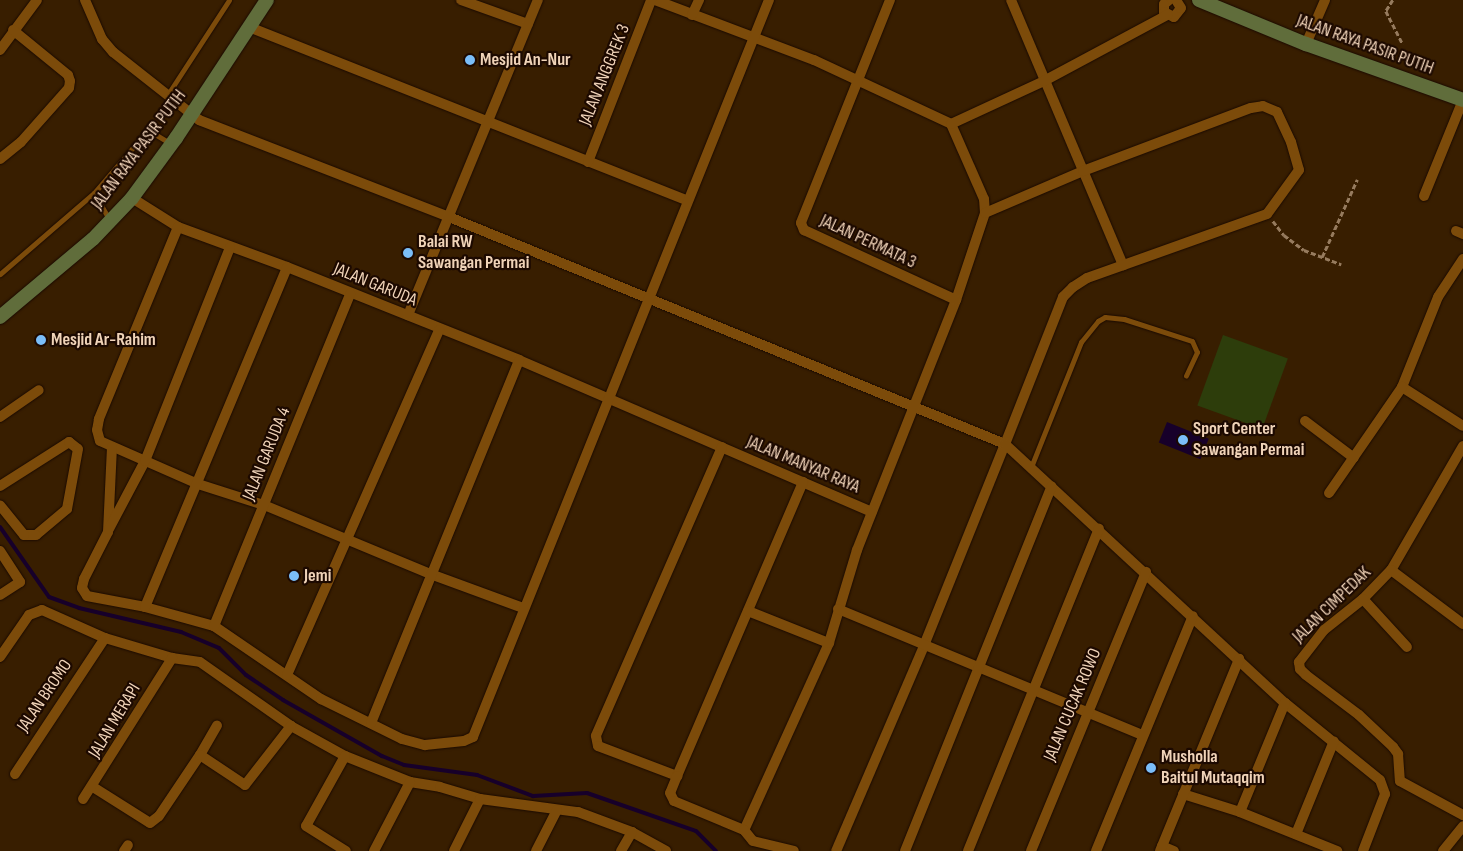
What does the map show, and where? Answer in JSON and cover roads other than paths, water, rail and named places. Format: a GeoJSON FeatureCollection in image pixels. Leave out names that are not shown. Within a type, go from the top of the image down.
{"type":"FeatureCollection","features":[{"type":"Feature","properties":{"kind":"street"},"geometry":{"type":"LineString","coordinates":[[0,50],[36,0]]}},
{"type":"Feature","properties":{"kind":"street"},"geometry":{"type":"LineString","coordinates":[[85,0],[102,39],[191,115],[651,298],[1005,444],[1146,572],[1285,703],[1334,741],[1385,788],[1385,794],[1363,851]]}},
{"type":"Feature","properties":{"kind":"street","name":"JALAN RAYA PASIR PUTIH"},"geometry":{"type":"LineString","coordinates":[[0,317],[19,303],[111,222],[132,198],[172,144],[267,0]]}},
{"type":"Feature","properties":{"kind":"street"},"geometry":{"type":"LineString","coordinates":[[461,0],[528,24]]}},
{"type":"Feature","properties":{"kind":"street"},"geometry":{"type":"LineString","coordinates":[[408,315],[490,122],[538,0]]}},
{"type":"Feature","properties":{"kind":"street","name":"JALAN ANGGREK 3"},"geometry":{"type":"LineString","coordinates":[[588,162],[650,0]]}},
{"type":"Feature","properties":{"kind":"street"},"geometry":{"type":"LineString","coordinates":[[654,0],[755,37],[857,79],[951,124],[984,199],[985,213],[956,300],[872,512],[838,608],[829,643],[744,830]]}},
{"type":"Feature","properties":{"kind":"street"},"geometry":{"type":"LineString","coordinates":[[692,15],[698,0]]}},
{"type":"Feature","properties":{"kind":"street"},"geometry":{"type":"LineString","coordinates":[[230,247],[145,461],[84,579],[83,592],[93,599],[145,607],[214,626],[343,712],[402,739],[424,745],[464,741],[473,737],[523,608],[651,298],[687,200],[769,0]]}},
{"type":"Feature","properties":{"kind":"street","name":"JALAN PERMATA 3"},"geometry":{"type":"LineString","coordinates":[[890,0],[801,223],[804,230],[956,300]]}},
{"type":"Feature","properties":{"kind":"street"},"geometry":{"type":"LineString","coordinates":[[1011,0],[1123,265]]}},
{"type":"Feature","properties":{"kind":"street"},"geometry":{"type":"LineString","coordinates":[[1167,15],[1164,8],[1169,0]]}},
{"type":"Feature","properties":{"kind":"street"},"geometry":{"type":"LineString","coordinates":[[951,124],[1044,81],[1167,15],[1174,17],[1180,12],[1180,4],[1176,0]]}},
{"type":"Feature","properties":{"kind":"street","name":"JALAN RAYA PASIR PUTIH"},"geometry":{"type":"LineString","coordinates":[[1199,0],[1306,44],[1463,100]]}},
{"type":"Feature","properties":{"kind":"street"},"geometry":{"type":"LineString","coordinates":[[1306,44],[1325,0]]}},
{"type":"Feature","properties":{"kind":"street"},"geometry":{"type":"LineString","coordinates":[[249,26],[687,200]]}},
{"type":"Feature","properties":{"kind":"street"},"geometry":{"type":"LineString","coordinates":[[0,160],[21,142],[69,88],[70,81],[68,75],[14,30]]}},
{"type":"Feature","properties":{"kind":"street"},"geometry":{"type":"LineString","coordinates":[[1424,196],[1463,100]]}},
{"type":"Feature","properties":{"kind":"street"},"geometry":{"type":"LineString","coordinates":[[836,851],[924,646],[1063,297],[1087,278],[1267,214],[1299,170],[1291,142],[1277,112],[1263,106],[1084,171],[985,213]]}},
{"type":"Feature","properties":{"kind":"street","name":"JALAN GARUDA"},"geometry":{"type":"LineString","coordinates":[[132,198],[178,227],[287,267],[350,294],[408,315],[439,330],[519,360],[609,398]]}},
{"type":"Feature","properties":{"kind":"street"},"geometry":{"type":"LineString","coordinates":[[178,227],[99,419],[98,436],[112,447],[198,484],[264,505],[349,537],[433,575],[523,608]]}},
{"type":"Feature","properties":{"kind":"street"},"geometry":{"type":"LineString","coordinates":[[1329,493],[1402,387],[1438,297],[1463,259]]}},
{"type":"Feature","properties":{"kind":"street"},"geometry":{"type":"LineString","coordinates":[[145,607],[198,484],[287,267]]}},
{"type":"Feature","properties":{"kind":"street","name":"JALAN GARUDA 4"},"geometry":{"type":"LineString","coordinates":[[214,626],[350,294]]}},
{"type":"Feature","properties":{"kind":"street"},"geometry":{"type":"LineString","coordinates":[[0,303],[19,303]]}},
{"type":"Feature","properties":{"kind":"street"},"geometry":{"type":"LineString","coordinates":[[287,675],[439,330]]}},
{"type":"Feature","properties":{"kind":"street"},"geometry":{"type":"LineString","coordinates":[[372,724],[519,360]]}},
{"type":"Feature","properties":{"kind":"street"},"geometry":{"type":"LineString","coordinates":[[1402,387],[1463,426]]}},
{"type":"Feature","properties":{"kind":"street"},"geometry":{"type":"LineString","coordinates":[[0,417],[39,390]]}},
{"type":"Feature","properties":{"kind":"street","name":"JALAN MANYAR RAYA"},"geometry":{"type":"LineString","coordinates":[[609,398],[872,512]]}},
{"type":"Feature","properties":{"kind":"street"},"geometry":{"type":"LineString","coordinates":[[1305,421],[1354,458]]}},
{"type":"Feature","properties":{"kind":"street"},"geometry":{"type":"LineString","coordinates":[[0,486],[69,442],[78,449],[67,509],[36,535],[24,535],[0,506]]}},
{"type":"Feature","properties":{"kind":"street","name":"JALAN CIMPEDAK"},"geometry":{"type":"LineString","coordinates":[[1398,778],[1398,754],[1390,744],[1300,668],[1302,656],[1310,645],[1344,612],[1363,599],[1391,570],[1463,446]]}},
{"type":"Feature","properties":{"kind":"street"},"geometry":{"type":"LineString","coordinates":[[108,532],[112,447]]}},
{"type":"Feature","properties":{"kind":"street"},"geometry":{"type":"LineString","coordinates":[[677,776],[598,746],[596,736],[722,447]]}},
{"type":"Feature","properties":{"kind":"street"},"geometry":{"type":"LineString","coordinates":[[794,851],[753,841],[744,830],[672,798],[670,792],[803,482]]}},
{"type":"Feature","properties":{"kind":"street"},"geometry":{"type":"LineString","coordinates":[[905,851],[1052,486]]}},
{"type":"Feature","properties":{"kind":"street"},"geometry":{"type":"LineString","coordinates":[[968,851],[1099,529]]}},
{"type":"Feature","properties":{"kind":"street"},"geometry":{"type":"LineString","coordinates":[[0,551],[20,582],[0,595]]}},
{"type":"Feature","properties":{"kind":"street"},"geometry":{"type":"LineString","coordinates":[[1391,570],[1461,621]]}},
{"type":"Feature","properties":{"kind":"street","name":"JALAN CUCAK ROWO"},"geometry":{"type":"LineString","coordinates":[[1031,851],[1146,572]]}},
{"type":"Feature","properties":{"kind":"street"},"geometry":{"type":"LineString","coordinates":[[1363,599],[1406,647]]}},
{"type":"Feature","properties":{"kind":"street"},"geometry":{"type":"LineString","coordinates":[[838,608],[924,646],[1142,735]]}},
{"type":"Feature","properties":{"kind":"street"},"geometry":{"type":"LineString","coordinates":[[0,657],[29,616],[42,610],[105,638],[172,658],[200,662],[291,726],[345,756],[410,782],[440,787],[480,799],[578,812],[632,832],[666,851]]}},
{"type":"Feature","properties":{"kind":"street"},"geometry":{"type":"LineString","coordinates":[[748,611],[829,643]]}},
{"type":"Feature","properties":{"kind":"street"},"geometry":{"type":"LineString","coordinates":[[1096,851],[1142,735],[1193,616]]}},
{"type":"Feature","properties":{"kind":"street","name":"JALAN BROMO"},"geometry":{"type":"LineString","coordinates":[[15,774],[105,638]]}},
{"type":"Feature","properties":{"kind":"street","name":"JALAN MERAPI"},"geometry":{"type":"LineString","coordinates":[[83,799],[93,787],[172,658]]}},
{"type":"Feature","properties":{"kind":"street"},"geometry":{"type":"LineString","coordinates":[[1174,851],[1161,848],[1239,659]]}},
{"type":"Feature","properties":{"kind":"street"},"geometry":{"type":"LineString","coordinates":[[1240,812],[1285,703]]}},
{"type":"Feature","properties":{"kind":"street"},"geometry":{"type":"LineString","coordinates":[[93,787],[150,823],[159,816],[217,725]]}},
{"type":"Feature","properties":{"kind":"street"},"geometry":{"type":"LineString","coordinates":[[200,754],[246,785],[291,726]]}},
{"type":"Feature","properties":{"kind":"street"},"geometry":{"type":"LineString","coordinates":[[1296,834],[1334,741]]}},
{"type":"Feature","properties":{"kind":"street"},"geometry":{"type":"LineString","coordinates":[[345,756],[306,826],[346,851]]}},
{"type":"Feature","properties":{"kind":"street"},"geometry":{"type":"LineString","coordinates":[[1385,788],[1398,778],[1463,815]]}},
{"type":"Feature","properties":{"kind":"street"},"geometry":{"type":"LineString","coordinates":[[374,851],[410,782]]}},
{"type":"Feature","properties":{"kind":"street"},"geometry":{"type":"LineString","coordinates":[[1182,794],[1240,812],[1337,851]]}},
{"type":"Feature","properties":{"kind":"street"},"geometry":{"type":"LineString","coordinates":[[454,851],[480,799]]}},
{"type":"Feature","properties":{"kind":"street"},"geometry":{"type":"LineString","coordinates":[[536,851],[557,810]]}},
{"type":"Feature","properties":{"kind":"street"},"geometry":{"type":"LineString","coordinates":[[1444,851],[1463,826]]}},
{"type":"Feature","properties":{"kind":"street"},"geometry":{"type":"LineString","coordinates":[[621,851],[632,832]]}},
{"type":"Feature","properties":{"kind":"lane"},"geometry":{"type":"LineString","coordinates":[[168,94],[229,0]]}},
{"type":"Feature","properties":{"kind":"lane"},"geometry":{"type":"LineString","coordinates":[[0,274],[94,193],[149,130],[172,144]]}},
{"type":"Feature","properties":{"kind":"lane"},"geometry":{"type":"LineString","coordinates":[[94,193],[111,222]]}},
{"type":"Feature","properties":{"kind":"lane"},"geometry":{"type":"LineString","coordinates":[[1031,467],[1081,342],[1098,321],[1105,317],[1124,319],[1192,341],[1197,352],[1186,376]]}},
{"type":"Feature","properties":{"kind":"waterway"},"geometry":{"type":"LineString","coordinates":[[0,527],[49,597],[79,608],[181,632],[219,648],[246,675],[283,700],[382,756],[404,765],[477,775],[533,796],[587,793],[696,831],[716,851]]}},
{"type":"Feature","properties":{"kind":"place","name":"Mesjid An-Nur"},"geometry":{"type":"Point","coordinates":[470,60]}},
{"type":"Feature","properties":{"kind":"place","name":"Balai RW Sawangan Permai"},"geometry":{"type":"Point","coordinates":[408,253]}},
{"type":"Feature","properties":{"kind":"place","name":"Mesjid Ar-Rahim"},"geometry":{"type":"Point","coordinates":[41,340]}},
{"type":"Feature","properties":{"kind":"place","name":"Sport Center Sawangan Permai"},"geometry":{"type":"Point","coordinates":[1183,440]}},
{"type":"Feature","properties":{"kind":"place","name":"Jemi"},"geometry":{"type":"Point","coordinates":[294,576]}},
{"type":"Feature","properties":{"kind":"place","name":"Musholla Baitul Mutaqqim"},"geometry":{"type":"Point","coordinates":[1151,768]}}]}
